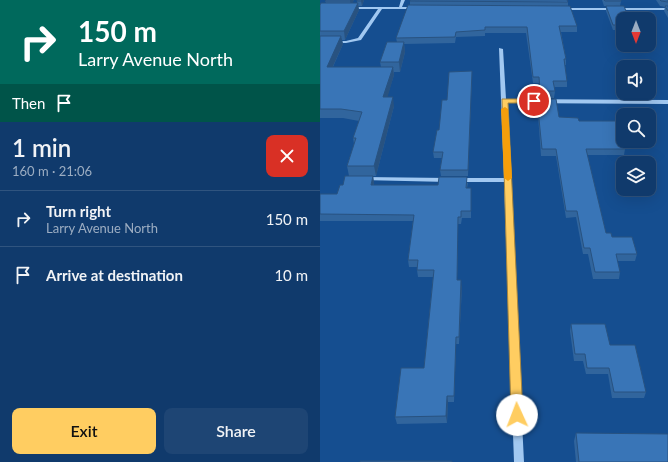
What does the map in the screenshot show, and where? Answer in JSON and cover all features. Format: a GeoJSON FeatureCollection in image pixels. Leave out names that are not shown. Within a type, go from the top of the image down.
{"type":"FeatureCollection","features":[{"type":"Feature","properties":{"kind":"street"},"geometry":{"type":"LineString","coordinates":[[400,8],[403,0]]}},
{"type":"Feature","properties":{"kind":"street"},"geometry":{"type":"LineString","coordinates":[[346,8],[354,6],[381,8],[424,8]]}},
{"type":"Feature","properties":{"kind":"street"},"geometry":{"type":"LineString","coordinates":[[320,42],[346,42],[359,39],[381,8]]}},
{"type":"Feature","properties":{"kind":"street"},"geometry":{"type":"LineString","coordinates":[[558,9],[668,10]]}},
{"type":"Feature","properties":{"kind":"street"},"geometry":{"type":"LineString","coordinates":[[501,49],[508,180],[519,462]]}},
{"type":"Feature","properties":{"kind":"street"},"geometry":{"type":"LineString","coordinates":[[504,101],[668,102]]}},
{"type":"Feature","properties":{"kind":"street"},"geometry":{"type":"LineString","coordinates":[[360,179],[508,180]]}},
{"type":"Feature","properties":{"kind":"building"},"geometry":{"type":"Polygon","coordinates":[[[326,0],[351,0],[325,1],[326,0]]]}},
{"type":"Feature","properties":{"kind":"building"},"geometry":{"type":"Polygon","coordinates":[[[567,0],[568,2],[410,1],[567,0]]]}},
{"type":"Feature","properties":{"kind":"building"},"geometry":{"type":"Polygon","coordinates":[[[604,0],[621,0],[621,1],[605,1],[604,0]]]}},
{"type":"Feature","properties":{"kind":"building"},"geometry":{"type":"Polygon","coordinates":[[[660,0],[668,0],[668,2],[661,1],[660,0]]]}},
{"type":"Feature","properties":{"kind":"building"},"geometry":{"type":"Polygon","coordinates":[[[321,3],[358,3],[344,31],[320,31],[321,3]]]}},
{"type":"Feature","properties":{"kind":"building"},"geometry":{"type":"Polygon","coordinates":[[[408,5],[570,6],[577,26],[559,26],[566,59],[564,59],[567,81],[553,81],[555,91],[540,91],[539,77],[533,77],[527,27],[485,27],[485,30],[456,32],[455,37],[396,38],[408,5]]]}},
{"type":"Feature","properties":{"kind":"building"},"geometry":{"type":"Polygon","coordinates":[[[606,6],[624,6],[626,12],[616,12],[616,25],[613,25],[606,6]]]}},
{"type":"Feature","properties":{"kind":"building"},"geometry":{"type":"Polygon","coordinates":[[[320,36],[341,36],[327,67],[393,67],[383,97],[393,97],[374,166],[347,166],[356,138],[353,138],[362,112],[341,109],[320,109],[320,36]]]}},
{"type":"Feature","properties":{"kind":"building"},"geometry":{"type":"Polygon","coordinates":[[[387,42],[404,42],[399,62],[380,62],[387,42]]]}},
{"type":"Feature","properties":{"kind":"building"},"geometry":{"type":"Polygon","coordinates":[[[472,71],[468,170],[440,170],[443,152],[433,152],[437,130],[439,130],[442,100],[447,100],[449,72],[472,71]]]}},
{"type":"Feature","properties":{"kind":"building"},"geometry":{"type":"Polygon","coordinates":[[[541,99],[556,99],[559,117],[578,118],[579,121],[616,121],[616,148],[625,149],[586,149],[606,233],[611,233],[612,237],[632,237],[637,254],[616,254],[620,272],[595,272],[590,248],[584,248],[577,211],[566,211],[556,149],[542,149],[538,109],[542,109],[541,99]]]}},
{"type":"Feature","properties":{"kind":"building"},"geometry":{"type":"Polygon","coordinates":[[[345,176],[373,176],[371,185],[438,185],[439,177],[467,177],[466,188],[471,188],[471,211],[461,211],[461,217],[458,217],[457,280],[461,280],[459,337],[456,337],[454,396],[447,396],[446,416],[395,417],[401,368],[424,368],[434,270],[417,270],[418,260],[408,260],[414,215],[320,214],[320,194],[337,194],[340,185],[343,185],[345,176]]]}},
{"type":"Feature","properties":{"kind":"building"},"geometry":{"type":"Polygon","coordinates":[[[571,324],[605,324],[610,345],[635,345],[646,392],[614,392],[609,368],[587,368],[585,354],[575,354],[571,324]]]}},
{"type":"Feature","properties":{"kind":"building"},"geometry":{"type":"Polygon","coordinates":[[[576,433],[668,434],[668,462],[579,462],[576,433]]]}},
{"type":"Feature","properties":{"kind":"building"},"geometry":{"type":"Polygon","coordinates":[[[452,461],[452,462],[360,462],[452,461]]]}},
{"type":"Feature","properties":{"kind":"slow traffic"},"geometry":{"type":"LineString","coordinates":[[505,109],[508,178]]}},
{"type":"Feature","properties":{"kind":"route"},"geometry":{"type":"LineString","coordinates":[[517,415],[504,101],[534,101]]}}]}
